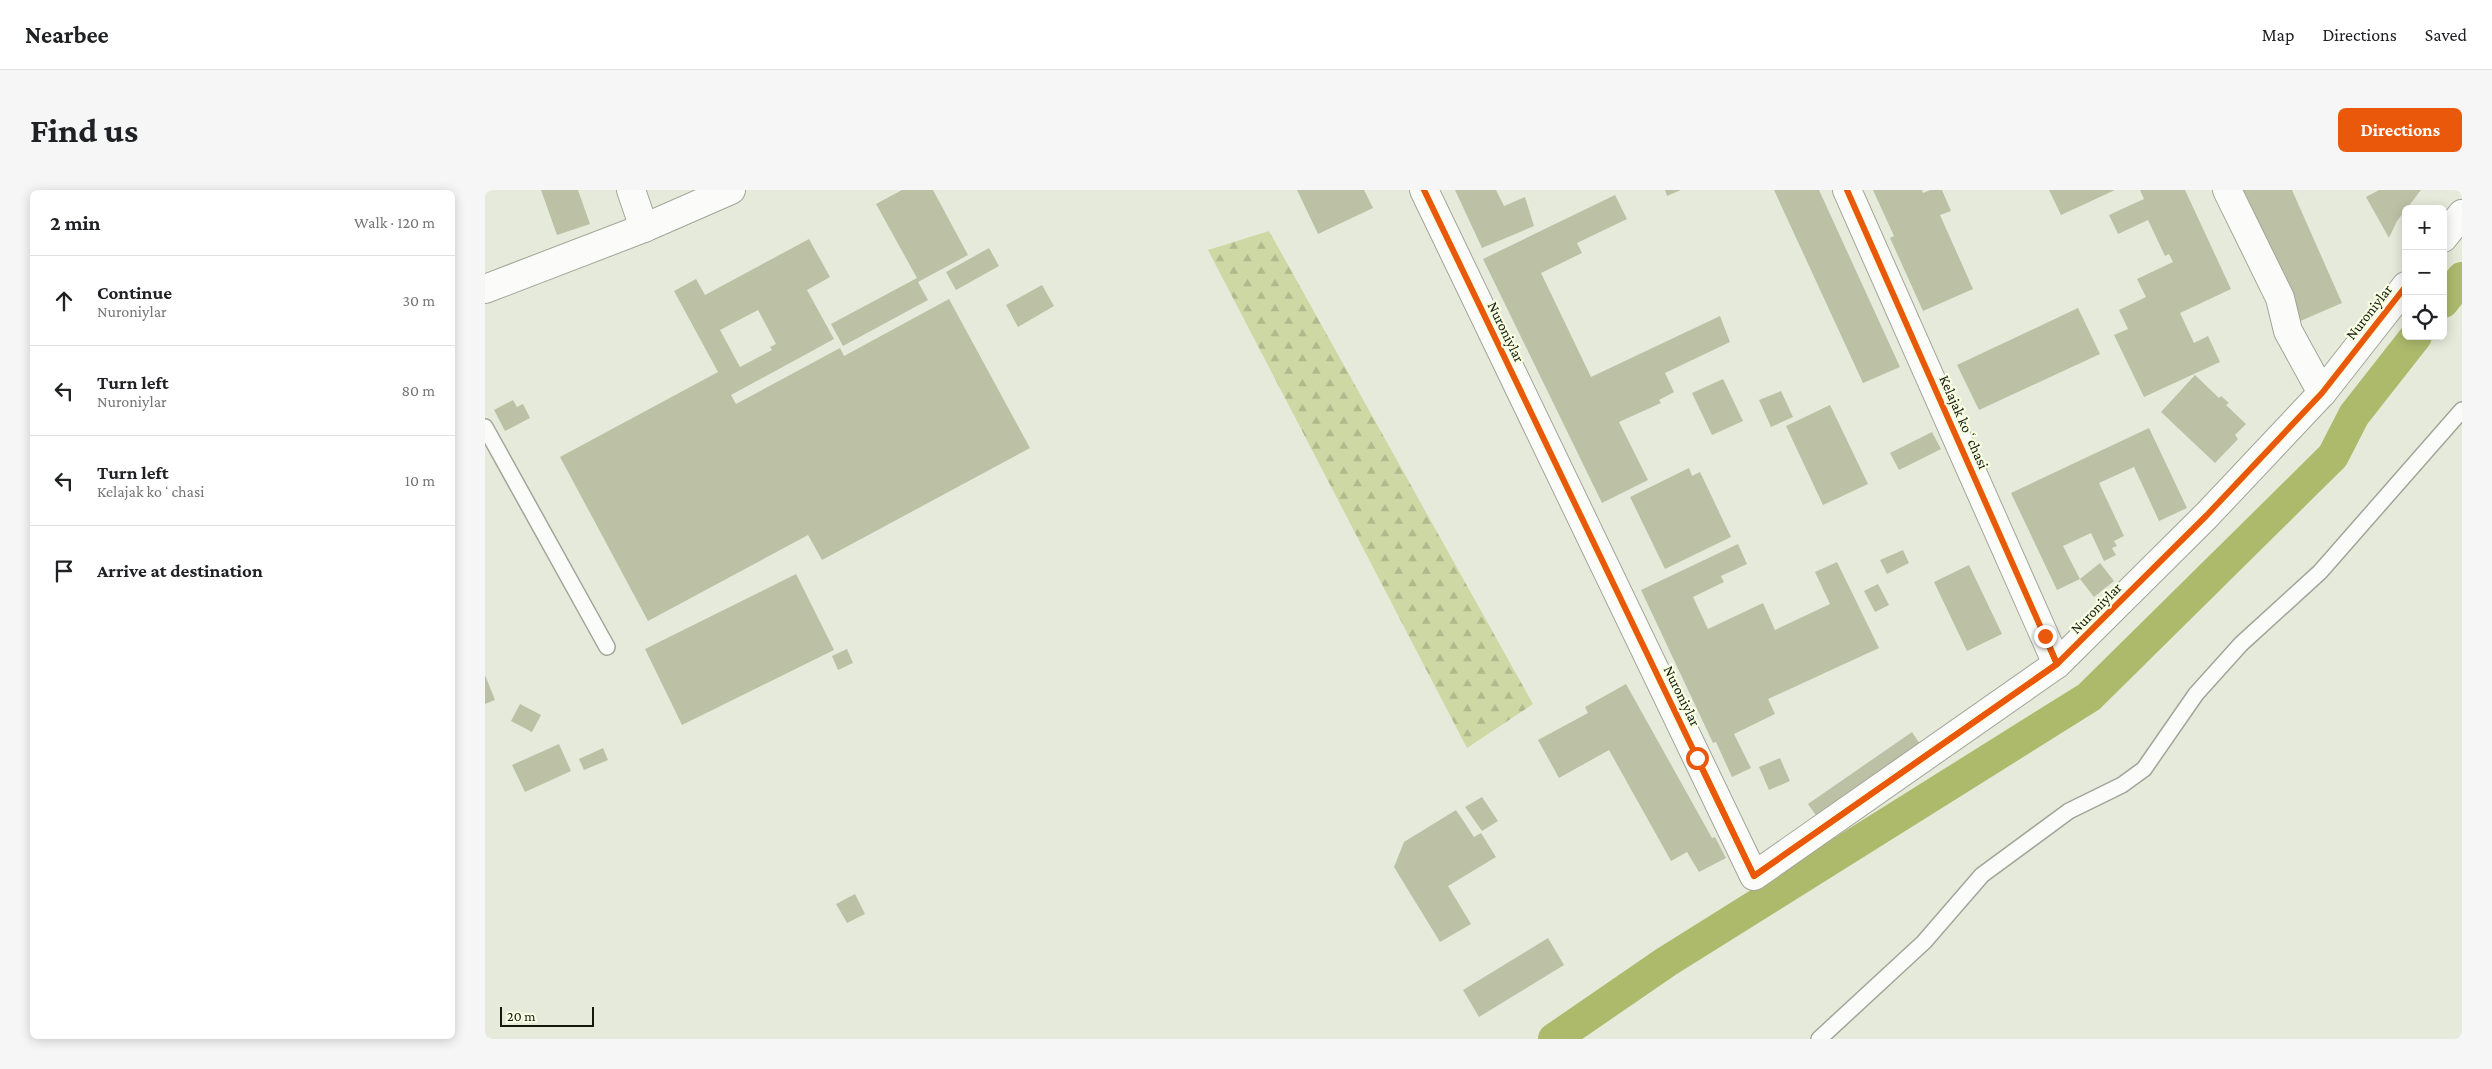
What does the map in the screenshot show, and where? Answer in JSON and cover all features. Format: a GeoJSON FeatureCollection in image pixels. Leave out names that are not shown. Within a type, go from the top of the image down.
{"type":"FeatureCollection","features":[{"type":"Feature","properties":{"kind":"street"},"geometry":{"type":"LineString","coordinates":[[631,190],[644,228]]}},
{"type":"Feature","properties":{"kind":"street"},"geometry":{"type":"LineString","coordinates":[[485,289],[644,228],[731,190]]}},
{"type":"Feature","properties":{"kind":"street","name":"Nuroniylar"},"geometry":{"type":"LineString","coordinates":[[1424,190],[1754,876],[2057,664],[2207,515],[2322,393],[2402,291]]}},
{"type":"Feature","properties":{"kind":"street","name":"Kelajak koʻchasi"},"geometry":{"type":"LineString","coordinates":[[1847,190],[2057,664]]}},
{"type":"Feature","properties":{"kind":"street"},"geometry":{"type":"LineString","coordinates":[[2227,190],[2280,298],[2288,331],[2322,393]]}},
{"type":"Feature","properties":{"kind":"street"},"geometry":{"type":"LineString","coordinates":[[2447,233],[2462,214]]}},
{"type":"Feature","properties":{"kind":"lane"},"geometry":{"type":"LineString","coordinates":[[1819,1039],[1924,942],[1982,875],[2069,811],[2123,785],[2144,769],[2196,694],[2241,644],[2320,572],[2462,410]]}},
{"type":"Feature","properties":{"kind":"lane"},"geometry":{"type":"LineString","coordinates":[[485,427],[607,647]]}},
{"type":"Feature","properties":{"kind":"green space"},"geometry":{"type":"Polygon","coordinates":[[[1269,231],[1533,704],[1467,748],[1208,250],[1269,231]]]}},
{"type":"Feature","properties":{"kind":"building"},"geometry":{"type":"Polygon","coordinates":[[[541,190],[578,190],[590,224],[557,235],[541,190]]]}},
{"type":"Feature","properties":{"kind":"building"},"geometry":{"type":"Polygon","coordinates":[[[902,190],[933,190],[968,255],[918,282],[928,300],[843,346],[831,324],[917,278],[876,204],[902,190]]]}},
{"type":"Feature","properties":{"kind":"building"},"geometry":{"type":"Polygon","coordinates":[[[1297,190],[1364,190],[1373,208],[1318,234],[1297,190]]]}},
{"type":"Feature","properties":{"kind":"building"},"geometry":{"type":"Polygon","coordinates":[[[1455,190],[1496,190],[1504,206],[1525,197],[1534,226],[1482,248],[1455,190]]]}},
{"type":"Feature","properties":{"kind":"building"},"geometry":{"type":"Polygon","coordinates":[[[1665,190],[1681,190],[1667,196],[1665,190]]]}},
{"type":"Feature","properties":{"kind":"building"},"geometry":{"type":"Polygon","coordinates":[[[1774,190],[1819,190],[1900,367],[1863,383],[1774,190]]]}},
{"type":"Feature","properties":{"kind":"building"},"geometry":{"type":"Polygon","coordinates":[[[1873,190],[1922,190],[1923,193],[1930,190],[1942,190],[1951,211],[1940,215],[1973,289],[1923,311],[1890,238],[1894,236],[1873,190]]]}},
{"type":"Feature","properties":{"kind":"building"},"geometry":{"type":"Polygon","coordinates":[[[2049,190],[2115,190],[2061,215],[2049,190]]]}},
{"type":"Feature","properties":{"kind":"building"},"geometry":{"type":"Polygon","coordinates":[[[2140,190],[2185,190],[2231,289],[2180,313],[2194,343],[2208,336],[2220,362],[2144,397],[2114,335],[2128,329],[2119,310],[2146,297],[2137,279],[2173,262],[2169,254],[2165,256],[2148,220],[2118,234],[2109,215],[2144,199],[2140,190]]]}},
{"type":"Feature","properties":{"kind":"building"},"geometry":{"type":"Polygon","coordinates":[[[2240,190],[2292,190],[2342,303],[2298,322],[2240,190]]]}},
{"type":"Feature","properties":{"kind":"building"},"geometry":{"type":"Polygon","coordinates":[[[2379,190],[2421,190],[2409,205],[2402,205],[2402,215],[2389,238],[2366,197],[2379,190]]]}},
{"type":"Feature","properties":{"kind":"building"},"geometry":{"type":"Polygon","coordinates":[[[1615,195],[1627,219],[1577,243],[1582,253],[1541,273],[1591,377],[1720,316],[1730,342],[1665,373],[1674,392],[1659,400],[1661,403],[1619,422],[1648,480],[1602,503],[1483,259],[1615,195]]]}},
{"type":"Feature","properties":{"kind":"building"},"geometry":{"type":"Polygon","coordinates":[[[809,239],[830,277],[807,290],[834,339],[731,395],[736,404],[840,348],[844,356],[949,299],[1030,448],[822,560],[808,535],[648,621],[560,457],[718,372],[674,291],[696,279],[705,295],[809,239]],[[758,310],[720,330],[740,367],[772,350],[770,347],[776,344],[758,310]]]}},
{"type":"Feature","properties":{"kind":"building"},"geometry":{"type":"Polygon","coordinates":[[[989,248],[999,266],[956,290],[946,272],[989,248]]]}},
{"type":"Feature","properties":{"kind":"building"},"geometry":{"type":"Polygon","coordinates":[[[1042,285],[1054,306],[1018,327],[1006,305],[1042,285]]]}},
{"type":"Feature","properties":{"kind":"building"},"geometry":{"type":"Polygon","coordinates":[[[2078,308],[2100,354],[1979,410],[1957,365],[2078,308]]]}},
{"type":"Feature","properties":{"kind":"building"},"geometry":{"type":"Polygon","coordinates":[[[2195,375],[2219,398],[2221,396],[2229,403],[2226,405],[2246,424],[2235,435],[2238,439],[2215,463],[2161,412],[2195,375]]]}},
{"type":"Feature","properties":{"kind":"building"},"geometry":{"type":"Polygon","coordinates":[[[1723,379],[1743,421],[1712,435],[1692,393],[1723,379]]]}},
{"type":"Feature","properties":{"kind":"building"},"geometry":{"type":"Polygon","coordinates":[[[1781,391],[1793,417],[1771,427],[1759,400],[1781,391]]]}},
{"type":"Feature","properties":{"kind":"building"},"geometry":{"type":"Polygon","coordinates":[[[513,400],[517,407],[523,404],[530,418],[505,431],[494,410],[513,400]]]}},
{"type":"Feature","properties":{"kind":"building"},"geometry":{"type":"Polygon","coordinates":[[[1830,405],[1868,484],[1823,505],[1786,426],[1830,405]]]}},
{"type":"Feature","properties":{"kind":"building"},"geometry":{"type":"Polygon","coordinates":[[[2149,428],[2187,508],[2159,521],[2134,467],[2099,483],[2124,536],[2114,541],[2117,546],[2112,548],[2116,555],[2104,561],[2091,533],[2063,546],[2080,579],[2057,590],[2011,493],[2149,428]]]}},
{"type":"Feature","properties":{"kind":"building"},"geometry":{"type":"Polygon","coordinates":[[[1932,432],[1941,449],[1899,470],[1890,453],[1932,432]]]}},
{"type":"Feature","properties":{"kind":"building"},"geometry":{"type":"Polygon","coordinates":[[[1689,468],[1692,476],[1700,472],[1731,537],[1665,569],[1630,497],[1689,468]]]}},
{"type":"Feature","properties":{"kind":"building"},"geometry":{"type":"Polygon","coordinates":[[[1738,544],[1747,564],[1721,576],[1724,582],[1693,597],[1708,629],[1763,603],[1775,630],[1830,604],[1815,572],[1837,562],[1879,648],[1768,699],[1775,714],[1734,734],[1751,768],[1732,777],[1716,742],[1713,743],[1641,590],[1738,544]]]}},
{"type":"Feature","properties":{"kind":"building"},"geometry":{"type":"Polygon","coordinates":[[[1903,550],[1909,563],[1887,574],[1880,560],[1903,550]]]}},
{"type":"Feature","properties":{"kind":"building"},"geometry":{"type":"Polygon","coordinates":[[[2100,563],[2114,581],[2094,597],[2080,579],[2100,563]]]}},
{"type":"Feature","properties":{"kind":"building"},"geometry":{"type":"Polygon","coordinates":[[[1969,565],[2002,634],[1967,651],[1934,582],[1969,565]]]}},
{"type":"Feature","properties":{"kind":"building"},"geometry":{"type":"Polygon","coordinates":[[[796,574],[834,650],[682,725],[645,649],[796,574]]]}},
{"type":"Feature","properties":{"kind":"building"},"geometry":{"type":"Polygon","coordinates":[[[1878,584],[1889,605],[1875,612],[1864,591],[1878,584]]]}},
{"type":"Feature","properties":{"kind":"building"},"geometry":{"type":"Polygon","coordinates":[[[847,649],[853,663],[838,670],[832,656],[847,649]]]}},
{"type":"Feature","properties":{"kind":"building"},"geometry":{"type":"Polygon","coordinates":[[[485,675],[495,700],[485,704],[485,675]]]}},
{"type":"Feature","properties":{"kind":"building"},"geometry":{"type":"Polygon","coordinates":[[[1626,684],[1712,838],[1715,837],[1726,858],[1699,872],[1687,852],[1671,861],[1609,750],[1559,778],[1538,740],[1588,713],[1585,707],[1626,684]]]}},
{"type":"Feature","properties":{"kind":"building"},"geometry":{"type":"Polygon","coordinates":[[[520,704],[541,715],[532,732],[511,721],[520,704]]]}},
{"type":"Feature","properties":{"kind":"building"},"geometry":{"type":"Polygon","coordinates":[[[1912,732],[1926,753],[1822,824],[1808,804],[1912,732]]]}},
{"type":"Feature","properties":{"kind":"building"},"geometry":{"type":"Polygon","coordinates":[[[559,744],[571,771],[525,792],[512,765],[559,744]]]}},
{"type":"Feature","properties":{"kind":"building"},"geometry":{"type":"Polygon","coordinates":[[[603,748],[608,760],[584,770],[579,759],[603,748]]]}},
{"type":"Feature","properties":{"kind":"building"},"geometry":{"type":"Polygon","coordinates":[[[1780,758],[1790,781],[1769,790],[1759,767],[1780,758]]]}},
{"type":"Feature","properties":{"kind":"building"},"geometry":{"type":"Polygon","coordinates":[[[1482,797],[1498,821],[1482,831],[1465,807],[1482,797]]]}},
{"type":"Feature","properties":{"kind":"building"},"geometry":{"type":"Polygon","coordinates":[[[1456,810],[1474,837],[1481,833],[1496,857],[1448,886],[1471,924],[1440,942],[1394,867],[1404,842],[1456,810]]]}},
{"type":"Feature","properties":{"kind":"building"},"geometry":{"type":"Polygon","coordinates":[[[855,894],[865,914],[847,923],[836,904],[855,894]]]}},
{"type":"Feature","properties":{"kind":"building"},"geometry":{"type":"Polygon","coordinates":[[[1548,938],[1564,965],[1479,1017],[1463,990],[1548,938]]]}},
{"type":"Feature","properties":{"kind":"waterway"},"geometry":{"type":"LineString","coordinates":[[2447,297],[2462,278]]}},
{"type":"Feature","properties":{"kind":"waterway"},"geometry":{"type":"LineString","coordinates":[[1554,1039],[1666,962],[2089,697],[2333,456],[2354,415],[2413,340]]}},
{"type":"Feature","properties":{"kind":"cycle path"},"geometry":{"type":"LineString","coordinates":[[1424,190],[1754,876],[2057,664],[2207,515],[2322,393],[2402,291]]}},
{"type":"Feature","properties":{"kind":"cycle path"},"geometry":{"type":"LineString","coordinates":[[1847,190],[2057,664]]}},
{"type":"Feature","properties":{"kind":"route"},"geometry":{"type":"LineString","coordinates":[[1697,758],[1754,876],[2057,664],[2045,636]]}}]}
